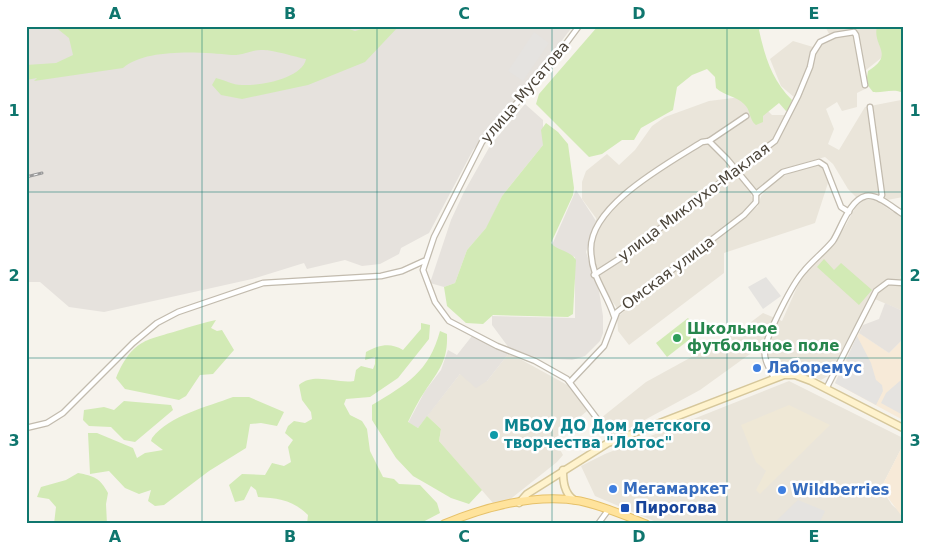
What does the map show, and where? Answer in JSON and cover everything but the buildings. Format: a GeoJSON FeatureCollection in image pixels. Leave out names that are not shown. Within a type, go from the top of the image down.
{"type":"FeatureCollection","features":[{"type":"Feature","properties":{"kind":"main road"},"geometry":{"type":"LineString","coordinates":[[518,503],[527,494],[563,470],[614,441],[784,375],[795,375],[903,428]]}},
{"type":"Feature","properties":{"kind":"main road"},"geometry":{"type":"LineString","coordinates":[[563,470],[563,479],[567,493],[574,500]]}},
{"type":"Feature","properties":{"kind":"main road"},"geometry":{"type":"LineString","coordinates":[[444,524],[472,513],[518,503],[551,500],[574,500],[609,509],[646,524]]}},
{"type":"Feature","properties":{"kind":"street","name":"улица Мусатова"},"geometry":{"type":"LineString","coordinates":[[424,261],[440,223],[482,142],[547,69],[579,26]]}},
{"type":"Feature","properties":{"kind":"street","name":"улица Миклухо-Маклая"},"geometry":{"type":"LineString","coordinates":[[594,274],[622,258],[775,140],[786,122],[810,67],[813,53],[820,42],[854,32],[865,85]]}},
{"type":"Feature","properties":{"kind":"street"},"geometry":{"type":"LineString","coordinates":[[870,107],[882,195],[880,198]]}},
{"type":"Feature","properties":{"kind":"street"},"geometry":{"type":"LineString","coordinates":[[614,316],[594,274],[591,245],[595,229],[600,220],[645,180],[702,142],[709,142],[746,116]]}},
{"type":"Feature","properties":{"kind":"street"},"geometry":{"type":"LineString","coordinates":[[709,142],[756,194],[783,172],[820,162],[825,166],[841,207],[849,212]]}},
{"type":"Feature","properties":{"kind":"street","name":"Омская улица"},"geometry":{"type":"LineString","coordinates":[[570,382],[604,346],[614,316],[744,215],[756,202],[756,194]]}},
{"type":"Feature","properties":{"kind":"street"},"geometry":{"type":"LineString","coordinates":[[774,378],[766,359],[765,350],[776,322],[798,279],[830,244],[849,212],[864,197],[880,198],[903,214]]}},
{"type":"Feature","properties":{"kind":"street"},"geometry":{"type":"LineString","coordinates":[[26,428],[47,424],[63,413],[132,343],[157,323],[178,312],[263,284],[309,279],[381,276],[402,271],[424,261],[424,278],[435,302],[449,321],[497,346],[535,361],[570,382],[591,413],[614,441]]}},
{"type":"Feature","properties":{"kind":"street"},"geometry":{"type":"LineString","coordinates":[[826,389],[876,292],[888,282],[903,283]]}},
{"type":"Feature","properties":{"kind":"street"},"geometry":{"type":"LineString","coordinates":[[598,524],[609,509]]}},
{"type":"Feature","properties":{"kind":"shaded area"},"geometry":{"type":"Polygon","coordinates":[[[26,26],[573,26],[520,95],[473,150],[429,233],[401,248],[399,254],[380,264],[362,266],[345,260],[307,269],[304,263],[252,279],[104,312],[69,307],[40,282],[26,282],[26,26]]]}},
{"type":"Feature","properties":{"kind":"shaded area"},"geometry":{"type":"Polygon","coordinates":[[[825,26],[883,26],[885,55],[866,70],[867,88],[857,93],[857,107],[842,111],[837,102],[826,109],[834,129],[828,144],[839,150],[865,107],[903,101],[903,197],[887,200],[871,193],[857,198],[848,189],[833,164],[825,157],[790,167],[777,173],[751,195],[754,202],[742,214],[619,311],[598,281],[592,248],[597,229],[596,218],[582,199],[582,182],[586,171],[607,154],[619,165],[635,150],[652,126],[665,117],[709,101],[741,97],[763,106],[772,115],[785,115],[795,98],[781,86],[770,59],[793,41],[813,47],[829,34],[825,26]]]}},
{"type":"Feature","properties":{"kind":"shaded area"},"geometry":{"type":"Polygon","coordinates":[[[534,32],[549,43],[523,81],[508,71],[534,32]]]}},
{"type":"Feature","properties":{"kind":"shaded area"},"geometry":{"type":"Polygon","coordinates":[[[525,104],[543,120],[543,145],[502,196],[488,226],[467,250],[455,283],[444,287],[430,283],[451,220],[464,192],[490,146],[525,104]]]}},
{"type":"Feature","properties":{"kind":"shaded area"},"geometry":{"type":"Polygon","coordinates":[[[821,164],[828,183],[815,223],[724,253],[724,273],[629,345],[618,331],[617,317],[758,206],[761,196],[776,180],[804,166],[821,164]]]}},
{"type":"Feature","properties":{"kind":"shaded area"},"geometry":{"type":"Polygon","coordinates":[[[576,190],[596,221],[586,252],[599,291],[603,316],[603,333],[600,341],[585,356],[572,360],[538,358],[509,348],[492,325],[492,316],[575,318],[575,257],[564,254],[552,245],[576,190]]]}},
{"type":"Feature","properties":{"kind":"shaded area"},"geometry":{"type":"Polygon","coordinates":[[[864,200],[875,200],[893,212],[903,211],[903,275],[900,277],[903,281],[903,311],[870,297],[828,376],[821,380],[794,370],[779,372],[761,346],[700,390],[615,436],[601,418],[646,382],[739,331],[763,313],[782,321],[802,276],[836,243],[855,208],[864,200]]]}},
{"type":"Feature","properties":{"kind":"shaded area"},"geometry":{"type":"Polygon","coordinates":[[[766,277],[781,296],[763,309],[748,287],[766,277]]]}},
{"type":"Feature","properties":{"kind":"shaded area"},"geometry":{"type":"Polygon","coordinates":[[[885,303],[903,311],[903,339],[889,353],[859,333],[863,325],[879,319],[885,303]]]}},
{"type":"Feature","properties":{"kind":"shaded area"},"geometry":{"type":"Polygon","coordinates":[[[859,333],[889,353],[903,339],[903,420],[835,383],[859,333]]]}},
{"type":"Feature","properties":{"kind":"shaded area"},"geometry":{"type":"Polygon","coordinates":[[[472,336],[509,353],[487,381],[476,388],[460,374],[418,428],[408,423],[425,391],[441,370],[448,350],[457,355],[472,336]]]}},
{"type":"Feature","properties":{"kind":"shaded area"},"geometry":{"type":"Polygon","coordinates":[[[857,336],[871,363],[876,380],[882,385],[883,391],[876,405],[835,383],[842,368],[846,369],[849,362],[846,360],[857,336]]]}},
{"type":"Feature","properties":{"kind":"shaded area"},"geometry":{"type":"Polygon","coordinates":[[[509,353],[571,387],[587,411],[554,439],[563,455],[557,462],[508,501],[493,503],[439,441],[441,429],[427,416],[460,374],[487,381],[509,353]]]}},
{"type":"Feature","properties":{"kind":"shaded area"},"geometry":{"type":"Polygon","coordinates":[[[901,380],[903,382],[903,415],[881,403],[886,393],[901,380]]]}},
{"type":"Feature","properties":{"kind":"shaded area"},"geometry":{"type":"Polygon","coordinates":[[[789,381],[903,438],[903,445],[881,488],[903,518],[903,524],[661,524],[595,496],[581,466],[605,454],[789,381]]]}},
{"type":"Feature","properties":{"kind":"shaded area"},"geometry":{"type":"Polygon","coordinates":[[[789,405],[830,425],[760,494],[756,490],[766,471],[756,462],[741,425],[789,405]]]}},
{"type":"Feature","properties":{"kind":"shaded area"},"geometry":{"type":"Polygon","coordinates":[[[903,445],[903,518],[881,488],[903,445]]]}},
{"type":"Feature","properties":{"kind":"shaded area"},"geometry":{"type":"Polygon","coordinates":[[[798,500],[825,511],[819,524],[773,524],[798,500]]]}},
{"type":"Feature","properties":{"kind":"green space"},"geometry":{"type":"Polygon","coordinates":[[[54,26],[340,26],[355,31],[372,26],[399,26],[365,62],[308,85],[242,99],[221,95],[212,85],[216,78],[238,85],[279,80],[297,72],[303,66],[306,59],[266,50],[235,55],[205,53],[160,54],[146,57],[123,68],[34,81],[37,78],[26,80],[26,65],[56,63],[73,55],[69,38],[54,26]]]}},
{"type":"Feature","properties":{"kind":"green space"},"geometry":{"type":"Polygon","coordinates":[[[598,26],[762,26],[759,30],[770,68],[779,84],[792,100],[789,110],[786,111],[779,103],[763,116],[763,122],[756,125],[744,104],[716,88],[715,77],[707,69],[692,75],[677,87],[673,110],[641,128],[634,140],[622,140],[602,154],[589,157],[536,104],[539,94],[598,26]]]}},
{"type":"Feature","properties":{"kind":"green space"},"geometry":{"type":"Polygon","coordinates":[[[877,26],[903,26],[903,93],[892,91],[873,92],[866,83],[868,71],[881,60],[882,55],[877,40],[877,26]]]}},
{"type":"Feature","properties":{"kind":"green space"},"geometry":{"type":"Polygon","coordinates":[[[546,123],[558,132],[568,144],[574,188],[573,195],[551,243],[570,254],[576,260],[573,314],[568,317],[493,315],[483,324],[466,323],[447,306],[444,287],[455,283],[467,250],[486,228],[502,196],[543,145],[541,130],[546,123]]]}},
{"type":"Feature","properties":{"kind":"green space"},"geometry":{"type":"Polygon","coordinates":[[[824,259],[834,270],[841,263],[872,290],[859,305],[817,267],[824,259]]]}},
{"type":"Feature","properties":{"kind":"green space","name":"Школьное футбольное поле"},"geometry":{"type":"Polygon","coordinates":[[[688,318],[699,332],[667,357],[656,343],[688,318]]]}},
{"type":"Feature","properties":{"kind":"green space"},"geometry":{"type":"Polygon","coordinates":[[[216,320],[211,328],[217,331],[222,330],[234,350],[213,374],[200,375],[186,396],[179,400],[125,389],[116,378],[129,354],[144,342],[216,320]]]}},
{"type":"Feature","properties":{"kind":"green space"},"geometry":{"type":"Polygon","coordinates":[[[421,323],[430,325],[429,339],[398,378],[370,397],[346,399],[344,404],[350,415],[362,421],[367,429],[370,451],[383,477],[394,479],[399,484],[420,485],[437,503],[440,513],[419,524],[307,524],[308,515],[297,506],[279,499],[258,497],[256,490],[251,486],[244,500],[235,502],[229,485],[242,474],[265,475],[272,463],[284,466],[291,462],[288,447],[293,440],[285,433],[288,426],[294,421],[305,423],[312,419],[311,412],[302,400],[299,385],[312,379],[354,381],[356,370],[361,366],[373,369],[375,357],[365,360],[366,352],[384,345],[394,346],[403,350],[421,329],[421,323]]]}},
{"type":"Feature","properties":{"kind":"green space"},"geometry":{"type":"Polygon","coordinates":[[[440,331],[447,334],[446,351],[442,365],[408,422],[418,428],[427,416],[441,429],[439,441],[482,490],[469,504],[451,498],[413,476],[396,458],[372,420],[372,405],[415,376],[430,357],[440,331]]]}},
{"type":"Feature","properties":{"kind":"green space"},"geometry":{"type":"Polygon","coordinates":[[[233,397],[249,397],[284,412],[277,426],[261,423],[250,424],[246,448],[209,471],[164,505],[155,506],[148,501],[151,490],[139,494],[125,488],[109,471],[90,474],[88,433],[97,433],[133,448],[137,458],[145,453],[163,450],[151,441],[169,423],[233,397]]]}},
{"type":"Feature","properties":{"kind":"green space"},"geometry":{"type":"Polygon","coordinates":[[[124,401],[171,405],[173,410],[135,442],[124,440],[111,427],[89,426],[83,420],[84,410],[104,407],[114,410],[124,401]]]}},
{"type":"Feature","properties":{"kind":"green space"},"geometry":{"type":"Polygon","coordinates":[[[78,473],[96,478],[108,493],[106,504],[107,524],[54,524],[56,507],[49,499],[37,497],[41,487],[66,480],[78,473]]]}},
{"type":"Feature","properties":{"kind":"railway"},"geometry":{"type":"LineString","coordinates":[[26,177],[42,173]]}},
{"type":"Feature","properties":{"kind":"place","name":"Школьное футбольное поле"},"geometry":{"type":"Point","coordinates":[677,338]}},
{"type":"Feature","properties":{"kind":"place","name":"Лаборемус"},"geometry":{"type":"Point","coordinates":[757,368]}},
{"type":"Feature","properties":{"kind":"place","name":"МБОУ ДО Дом детского творчества \"Лотос\""},"geometry":{"type":"Point","coordinates":[494,435]}},
{"type":"Feature","properties":{"kind":"place","name":"Мегамаркет"},"geometry":{"type":"Point","coordinates":[613,489]}},
{"type":"Feature","properties":{"kind":"place","name":"Wildberries"},"geometry":{"type":"Point","coordinates":[782,490]}},
{"type":"Feature","properties":{"kind":"place","name":"Пирогова"},"geometry":{"type":"Point","coordinates":[625,508]}}]}
